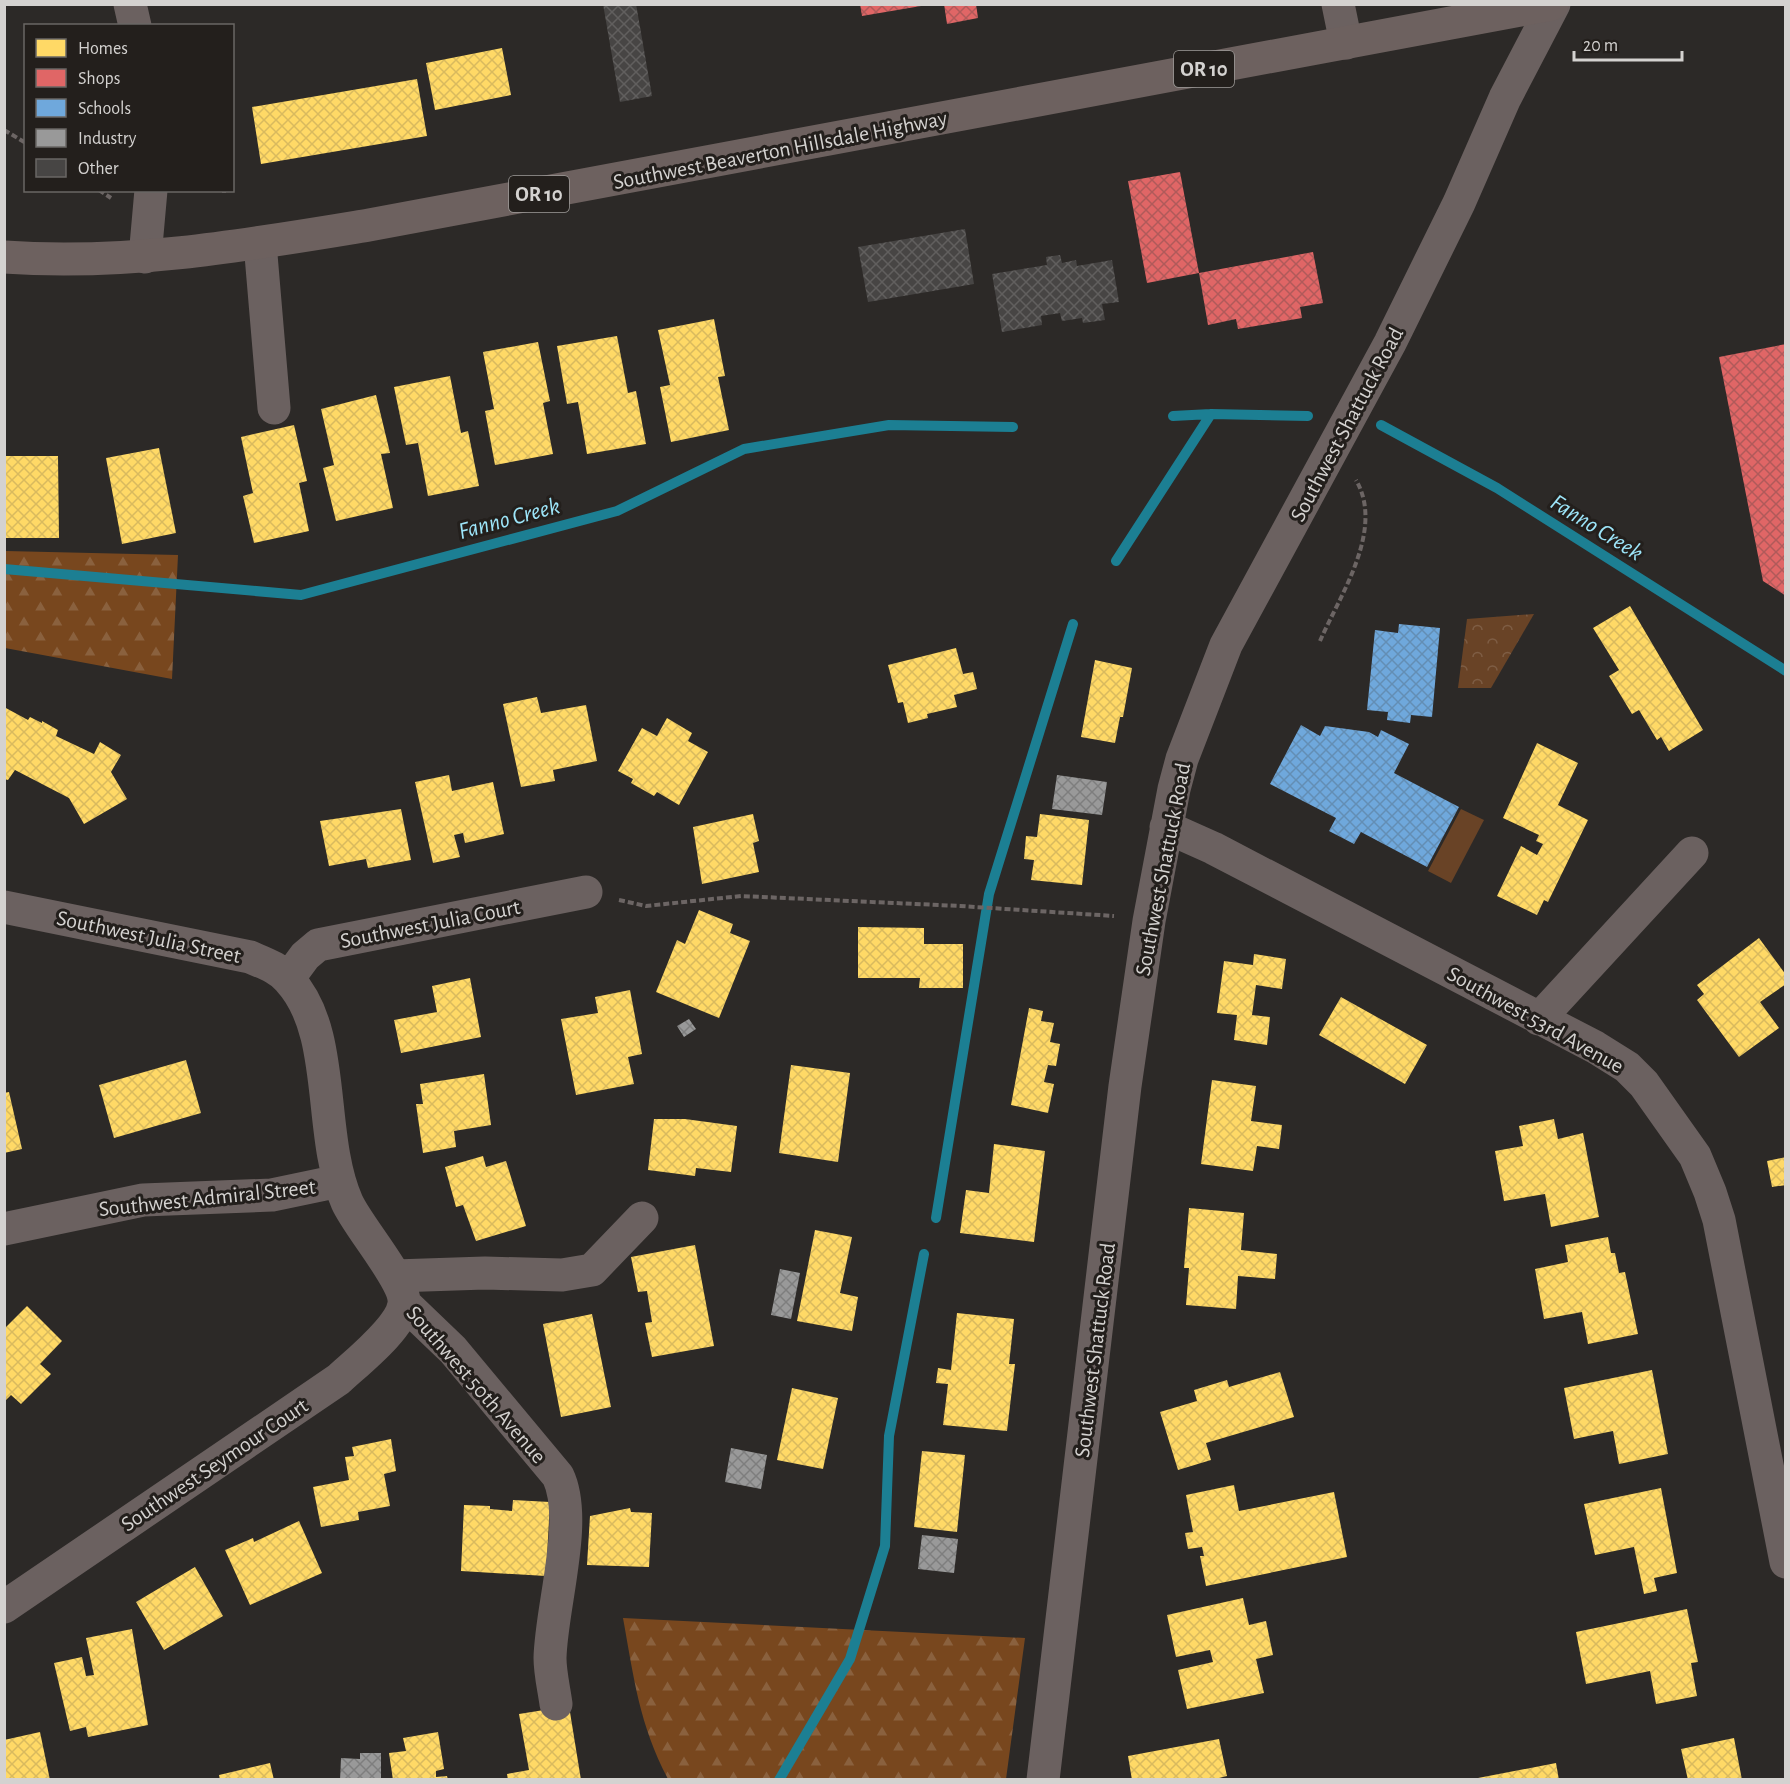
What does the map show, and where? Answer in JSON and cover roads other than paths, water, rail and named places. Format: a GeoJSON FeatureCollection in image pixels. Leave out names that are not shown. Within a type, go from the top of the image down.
{"type":"FeatureCollection","features":[{"type":"Feature","properties":{"kind":"main road","name":"Southwest Beaverton Hillsdale Highway"},"geometry":{"type":"LineString","coordinates":[[4,257],[81,261],[145,257],[260,243],[709,164],[1346,43],[1446,14],[1553,4]]}},
{"type":"Feature","properties":{"kind":"street"},"geometry":{"type":"LineString","coordinates":[[130,4],[135,24]]}},
{"type":"Feature","properties":{"kind":"street"},"geometry":{"type":"LineString","coordinates":[[1338,4],[1346,43]]}},
{"type":"Feature","properties":{"kind":"street","name":"Southwest Shattuck Road"},"geometry":{"type":"LineString","coordinates":[[1043,1779],[1125,1086],[1149,921],[1166,827],[1182,759],[1226,645],[1395,333],[1459,203],[1505,98],[1553,4]]}},
{"type":"Feature","properties":{"kind":"street"},"geometry":{"type":"LineString","coordinates":[[145,257],[151,192]]}},
{"type":"Feature","properties":{"kind":"street"},"geometry":{"type":"LineString","coordinates":[[260,243],[274,408]]}},
{"type":"Feature","properties":{"kind":"street","name":"Southwest 53rd Avenue"},"geometry":{"type":"LineString","coordinates":[[1166,827],[1224,853],[1595,1047],[1627,1067],[1644,1084],[1695,1156],[1719,1220],[1785,1562]]}},
{"type":"Feature","properties":{"kind":"street"},"geometry":{"type":"LineString","coordinates":[[1539,1019],[1692,853]]}},
{"type":"Feature","properties":{"kind":"street","name":"Southwest Julia Court"},"geometry":{"type":"LineString","coordinates":[[288,979],[305,956],[318,945],[586,892]]}},
{"type":"Feature","properties":{"kind":"street","name":"Southwest Julia Street"},"geometry":{"type":"LineString","coordinates":[[4,907],[250,957],[275,968],[288,979]]}},
{"type":"Feature","properties":{"kind":"street","name":"Southwest 50th Avenue"},"geometry":{"type":"LineString","coordinates":[[288,979],[302,997],[316,1028],[332,1153],[339,1181],[357,1219],[400,1289],[558,1476],[565,1490],[566,1520],[550,1659],[556,1704]]}},
{"type":"Feature","properties":{"kind":"street","name":"Southwest Admiral Street"},"geometry":{"type":"LineString","coordinates":[[4,1229],[143,1200],[272,1195],[339,1181]]}},
{"type":"Feature","properties":{"kind":"street"},"geometry":{"type":"LineString","coordinates":[[400,1289],[485,1273],[562,1275],[592,1270],[642,1218]]}},
{"type":"Feature","properties":{"kind":"street","name":"Southwest Seymour Court"},"geometry":{"type":"LineString","coordinates":[[4,1606],[339,1379],[382,1339],[403,1309],[400,1289]]}},
{"type":"Feature","properties":{"kind":"waterway","name":"Fanno Creek"},"geometry":{"type":"LineString","coordinates":[[1173,416],[1211,414],[1308,416]]}},
{"type":"Feature","properties":{"kind":"waterway"},"geometry":{"type":"LineString","coordinates":[[1116,561],[1211,414]]}},
{"type":"Feature","properties":{"kind":"waterway","name":"Fanno Creek"},"geometry":{"type":"LineString","coordinates":[[4,569],[301,595],[617,511],[744,449],[889,425],[1013,427]]}},
{"type":"Feature","properties":{"kind":"waterway","name":"Fanno Creek"},"geometry":{"type":"LineString","coordinates":[[1381,425],[1497,488],[1786,671]]}},
{"type":"Feature","properties":{"kind":"waterway"},"geometry":{"type":"LineString","coordinates":[[936,1218],[989,894],[1073,624]]}},
{"type":"Feature","properties":{"kind":"waterway"},"geometry":{"type":"LineString","coordinates":[[779,1780],[850,1659],[885,1546],[889,1436],[924,1254]]}}]}
